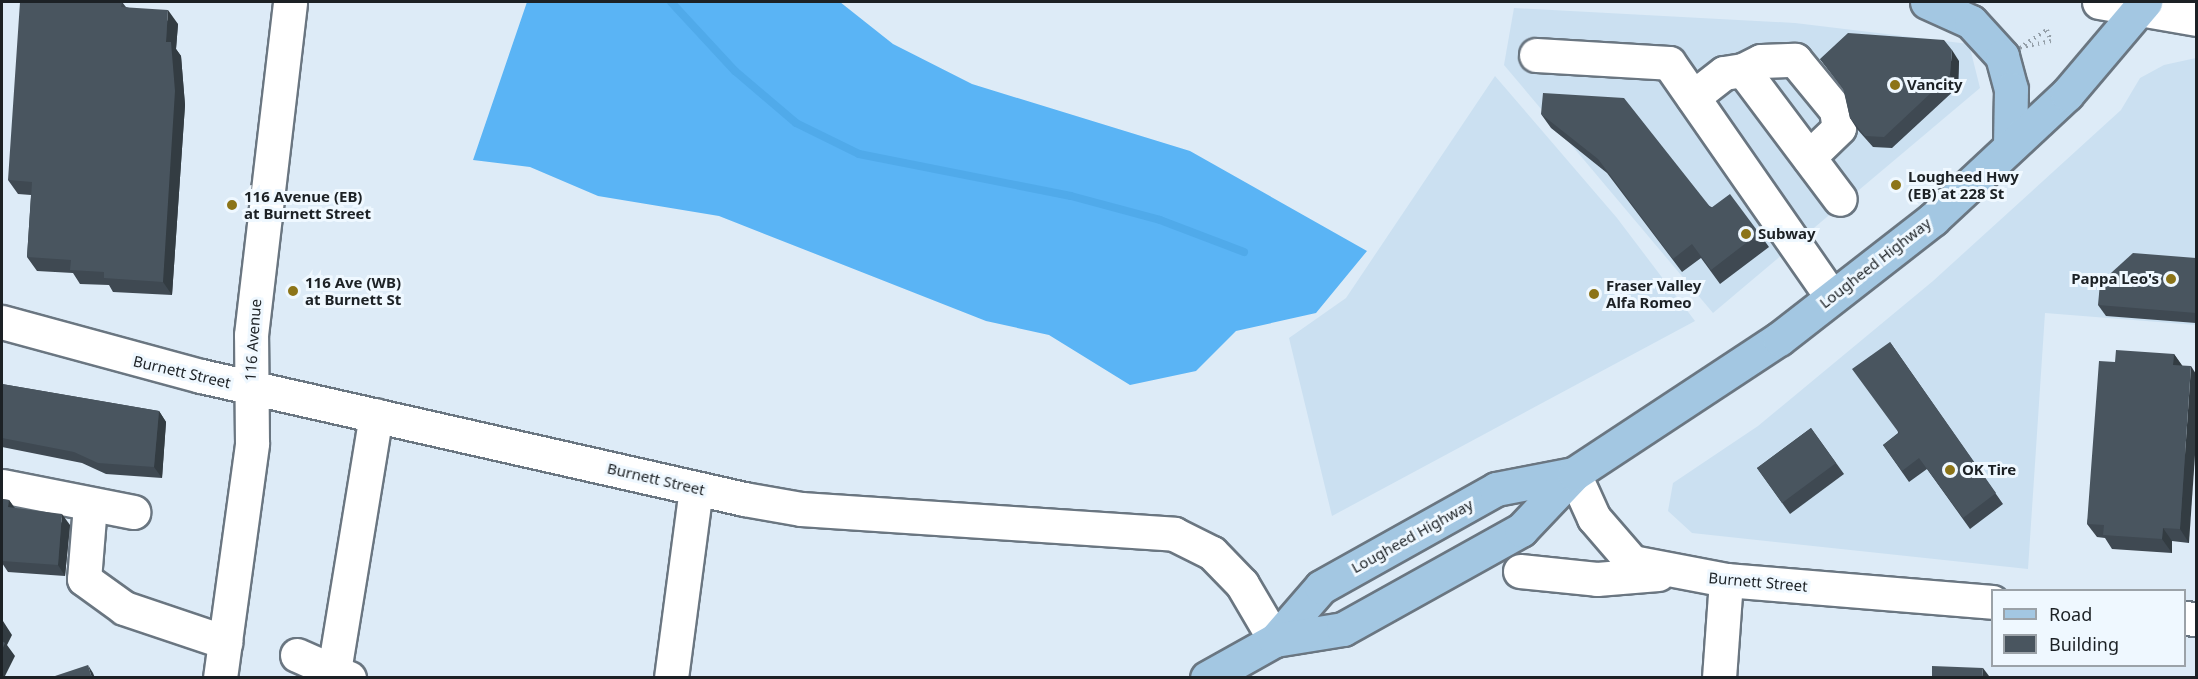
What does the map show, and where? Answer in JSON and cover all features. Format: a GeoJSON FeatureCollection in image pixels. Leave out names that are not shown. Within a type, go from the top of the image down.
{"type":"FeatureCollection","features":[{"type":"Feature","properties":{"kind":"main road"},"geometry":{"type":"LineString","coordinates":[[1927,2],[1971,22],[2001,56],[2011,89],[2010,145]]}},
{"type":"Feature","properties":{"kind":"main road","name":"Lougheed Highway"},"geometry":{"type":"LineString","coordinates":[[1275,640],[1343,629],[1521,530],[1574,474],[1760,352],[1933,219],[2067,94],[2147,4]]}},
{"type":"Feature","properties":{"kind":"main road","name":"Lougheed Highway"},"geometry":{"type":"LineString","coordinates":[[1208,678],[1275,640],[1321,587],[1496,489],[1574,474]]}},
{"type":"Feature","properties":{"kind":"street","name":"116 Avenue"},"geometry":{"type":"LineString","coordinates":[[220,678],[252,443],[250,388],[290,2]]}},
{"type":"Feature","properties":{"kind":"street"},"geometry":{"type":"LineString","coordinates":[[2099,2],[2147,4],[2196,20]]}},
{"type":"Feature","properties":{"kind":"street"},"geometry":{"type":"LineString","coordinates":[[1536,55],[1669,63],[1831,296]]}},
{"type":"Feature","properties":{"kind":"street"},"geometry":{"type":"LineString","coordinates":[[1693,97],[1724,73],[1743,70],[1761,61],[1795,60],[1836,110],[1839,128],[1809,157]]}},
{"type":"Feature","properties":{"kind":"street"},"geometry":{"type":"LineString","coordinates":[[1743,70],[1840,199]]}},
{"type":"Feature","properties":{"kind":"street","name":"Burnett Street"},"geometry":{"type":"LineString","coordinates":[[2,322],[250,388],[696,489],[801,509],[1174,534],[1212,553],[1242,584],[1275,640]]}},
{"type":"Feature","properties":{"kind":"street"},"geometry":{"type":"LineString","coordinates":[[297,655],[342,674],[376,415]]}},
{"type":"Feature","properties":{"kind":"street","name":"Burnett Street"},"geometry":{"type":"LineString","coordinates":[[1574,474],[1594,518],[1622,555],[1671,573],[1726,580],[1991,602]]}},
{"type":"Feature","properties":{"kind":"street"},"geometry":{"type":"LineString","coordinates":[[2,486],[133,512]]}},
{"type":"Feature","properties":{"kind":"street"},"geometry":{"type":"LineString","coordinates":[[671,678],[696,489]]}},
{"type":"Feature","properties":{"kind":"street"},"geometry":{"type":"LineString","coordinates":[[90,505],[84,579],[124,608],[225,642]]}},
{"type":"Feature","properties":{"kind":"street"},"geometry":{"type":"LineString","coordinates":[[1521,571],[1597,579],[1671,573]]}},
{"type":"Feature","properties":{"kind":"street"},"geometry":{"type":"LineString","coordinates":[[1719,678],[1726,580]]}},
{"type":"Feature","properties":{"kind":"path"},"geometry":{"type":"LineString","coordinates":[[2048,30],[2050,41],[2019,48],[2028,42],[2048,30]]}},
{"type":"Feature","properties":{"kind":"shaded area"},"geometry":{"type":"Polygon","coordinates":[[[527,2],[840,2],[893,44],[972,84],[1190,151],[1367,251],[1316,313],[1236,331],[1196,371],[1130,385],[1049,335],[986,321],[719,216],[598,196],[530,167],[473,160],[527,2]]]}},
{"type":"Feature","properties":{"kind":"shaded area"},"geometry":{"type":"Polygon","coordinates":[[[1514,8],[1795,23],[1969,44],[1980,88],[1713,313],[1504,65],[1514,8]]]}},
{"type":"Feature","properties":{"kind":"shaded area"},"geometry":{"type":"Polygon","coordinates":[[[2196,58],[2196,325],[2045,313],[2028,569],[1692,533],[1668,511],[1673,483],[1758,426],[1933,281],[2121,110],[2140,78],[2164,65],[2196,58]]]}},
{"type":"Feature","properties":{"kind":"shaded area"},"geometry":{"type":"Polygon","coordinates":[[[1495,76],[1617,218],[1695,321],[1332,516],[1289,338],[1346,298],[1495,76]]]}},
{"type":"Feature","properties":{"kind":"building"},"geometry":{"type":"Polygon","coordinates":[[[20,2],[122,2],[121,7],[168,10],[166,42],[171,42],[175,91],[163,282],[104,278],[104,272],[70,270],[71,260],[27,257],[32,182],[8,180],[20,2]]]}},
{"type":"Feature","properties":{"kind":"building"},"geometry":{"type":"Polygon","coordinates":[[[1848,33],[1944,40],[1952,50],[1950,75],[1884,137],[1865,136],[1850,118],[1843,88],[1820,59],[1848,33]]]}},
{"type":"Feature","properties":{"kind":"building"},"geometry":{"type":"Polygon","coordinates":[[[1543,93],[1624,98],[1711,208],[1730,194],[1759,233],[1711,270],[1692,244],[1673,259],[1598,159],[1541,114],[1543,93]]]}},
{"type":"Feature","properties":{"kind":"building"},"geometry":{"type":"Polygon","coordinates":[[[2133,253],[2196,258],[2196,313],[2098,305],[2100,283],[2133,253]]]}},
{"type":"Feature","properties":{"kind":"building"},"geometry":{"type":"Polygon","coordinates":[[[1890,342],[1996,493],[1963,518],[1919,458],[1902,471],[1883,445],[1899,433],[1852,369],[1890,342]]]}},
{"type":"Feature","properties":{"kind":"building"},"geometry":{"type":"Polygon","coordinates":[[[2116,350],[2174,354],[2173,365],[2191,366],[2180,529],[2163,528],[2162,539],[2103,535],[2104,525],[2087,524],[2099,361],[2115,362],[2116,350]]]}},
{"type":"Feature","properties":{"kind":"building"},"geometry":{"type":"Polygon","coordinates":[[[2,384],[159,411],[154,467],[98,463],[74,452],[2,438],[2,384]]]}},
{"type":"Feature","properties":{"kind":"building"},"geometry":{"type":"Polygon","coordinates":[[[1811,428],[1836,463],[1782,503],[1757,468],[1811,428]]]}},
{"type":"Feature","properties":{"kind":"building"},"geometry":{"type":"Polygon","coordinates":[[[2,499],[9,500],[8,507],[62,514],[58,565],[2,561],[2,499]]]}},
{"type":"Feature","properties":{"kind":"building"},"geometry":{"type":"Polygon","coordinates":[[[88,665],[92,678],[56,678],[55,676],[88,665]]]}},
{"type":"Feature","properties":{"kind":"building"},"geometry":{"type":"Polygon","coordinates":[[[1932,666],[1983,668],[1982,678],[1932,678],[1932,666]]]}},
{"type":"Feature","properties":{"kind":"waterway"},"geometry":{"type":"LineString","coordinates":[[671,2],[735,71],[796,123],[859,154],[1071,196],[1160,220],[1244,252]]}},
{"type":"Feature","properties":{"kind":"place","name":"Vancity"},"geometry":{"type":"Point","coordinates":[1895,85]}},
{"type":"Feature","properties":{"kind":"place","name":"Lougheed Hwy (EB) at 228 St"},"geometry":{"type":"Point","coordinates":[1896,185]}},
{"type":"Feature","properties":{"kind":"place","name":"116 Avenue (EB) at Burnett Street"},"geometry":{"type":"Point","coordinates":[232,205]}},
{"type":"Feature","properties":{"kind":"place","name":"Subway"},"geometry":{"type":"Point","coordinates":[1746,234]}},
{"type":"Feature","properties":{"kind":"place","name":"Pappa Leo's"},"geometry":{"type":"Point","coordinates":[2171,279]}},
{"type":"Feature","properties":{"kind":"place","name":"116 Ave (WB) at Burnett St"},"geometry":{"type":"Point","coordinates":[293,291]}},
{"type":"Feature","properties":{"kind":"place","name":"Fraser Valley Alfa Romeo"},"geometry":{"type":"Point","coordinates":[1594,294]}},
{"type":"Feature","properties":{"kind":"place","name":"OK Tire"},"geometry":{"type":"Point","coordinates":[1950,470]}}]}
